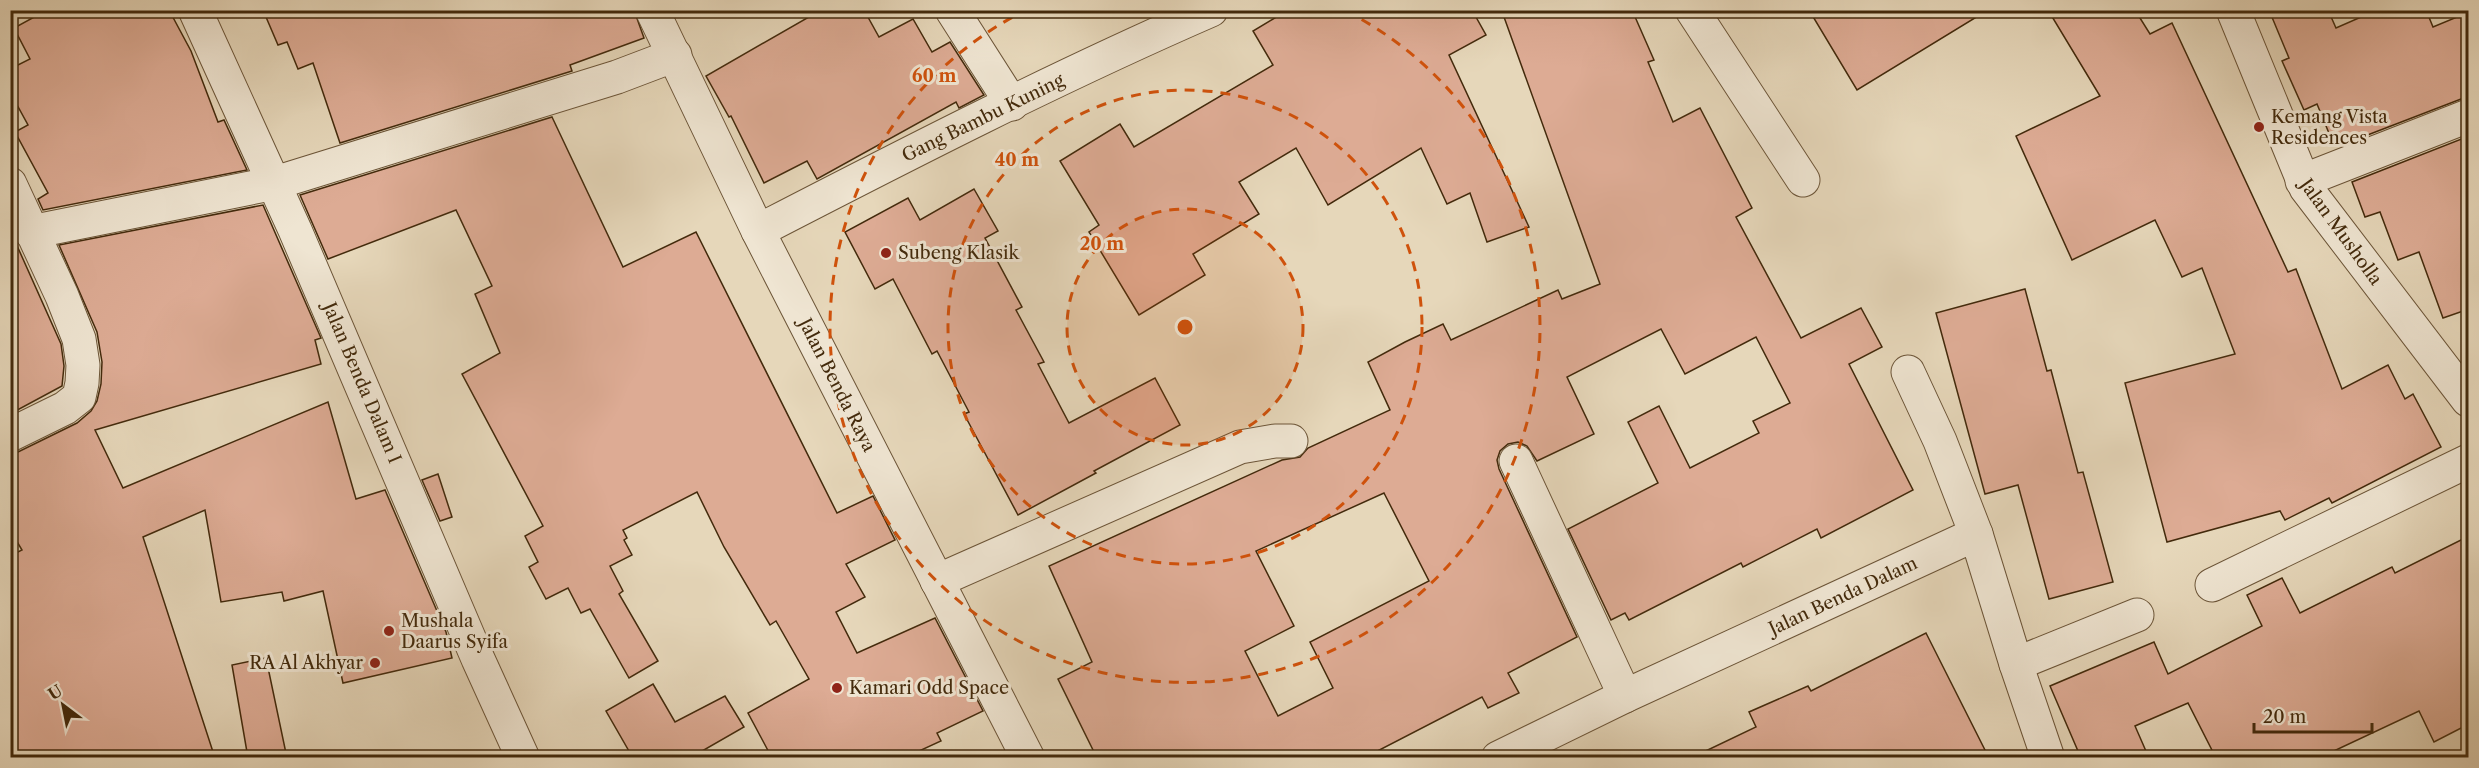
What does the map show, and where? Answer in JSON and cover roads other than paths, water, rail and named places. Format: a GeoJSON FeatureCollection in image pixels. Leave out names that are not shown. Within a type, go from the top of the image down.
{"type":"FeatureCollection","features":[{"type":"Feature","properties":{"kind":"street","name":"Jalan Benda Dalam I"},"geometry":{"type":"LineString","coordinates":[[195,10],[274,183],[384,434],[478,659],[523,758]]}},
{"type":"Feature","properties":{"kind":"street","name":"Jalan Benda Raya"},"geometry":{"type":"LineString","coordinates":[[652,10],[758,231],[1028,758]]}},
{"type":"Feature","properties":{"kind":"street"},"geometry":{"type":"LineString","coordinates":[[952,10],[1012,104]]}},
{"type":"Feature","properties":{"kind":"street","name":"Gang Bambu Kuning"},"geometry":{"type":"LineString","coordinates":[[758,231],[1012,104],[1211,10]]}},
{"type":"Feature","properties":{"kind":"street"},"geometry":{"type":"LineString","coordinates":[[1692,10],[1803,180]]}},
{"type":"Feature","properties":{"kind":"street","name":"Jalan Musholla"},"geometry":{"type":"LineString","coordinates":[[2233,10],[2302,181],[2319,208],[2469,400]]}},
{"type":"Feature","properties":{"kind":"street"},"geometry":{"type":"LineString","coordinates":[[31,232],[274,183],[617,77],[675,56]]}},
{"type":"Feature","properties":{"kind":"street"},"geometry":{"type":"LineString","coordinates":[[2302,181],[2469,116]]}},
{"type":"Feature","properties":{"kind":"street"},"geometry":{"type":"LineString","coordinates":[[10,184],[62,296],[82,350],[82,383],[79,397],[65,408],[10,435]]}},
{"type":"Feature","properties":{"kind":"street"},"geometry":{"type":"LineString","coordinates":[[1908,372],[1940,441],[1976,534],[2048,758]]}},
{"type":"Feature","properties":{"kind":"street"},"geometry":{"type":"LineString","coordinates":[[937,581],[1240,447],[1275,441],[1291,441]]}},
{"type":"Feature","properties":{"kind":"street"},"geometry":{"type":"LineString","coordinates":[[2212,585],[2469,460]]}},
{"type":"Feature","properties":{"kind":"street"},"geometry":{"type":"LineString","coordinates":[[1516,461],[1625,696]]}},
{"type":"Feature","properties":{"kind":"street","name":"Jalan Benda Dalam"},"geometry":{"type":"LineString","coordinates":[[1498,758],[1625,696],[1976,534]]}},
{"type":"Feature","properties":{"kind":"street"},"geometry":{"type":"LineString","coordinates":[[2016,664],[2137,615]]}},
{"type":"Feature","properties":{"kind":"place","name":"Kemang Vista Residences"},"geometry":{"type":"Point","coordinates":[2259,127]}},
{"type":"Feature","properties":{"kind":"place","name":"Subeng Klasik"},"geometry":{"type":"Point","coordinates":[886,253]}},
{"type":"Feature","properties":{"kind":"place","name":"Mushala Daarus Syifa"},"geometry":{"type":"Point","coordinates":[389,631]}},
{"type":"Feature","properties":{"kind":"place","name":"RA Al Akhyar"},"geometry":{"type":"Point","coordinates":[375,663]}},
{"type":"Feature","properties":{"kind":"place","name":"Kamari Odd Space"},"geometry":{"type":"Point","coordinates":[837,688]}}]}
